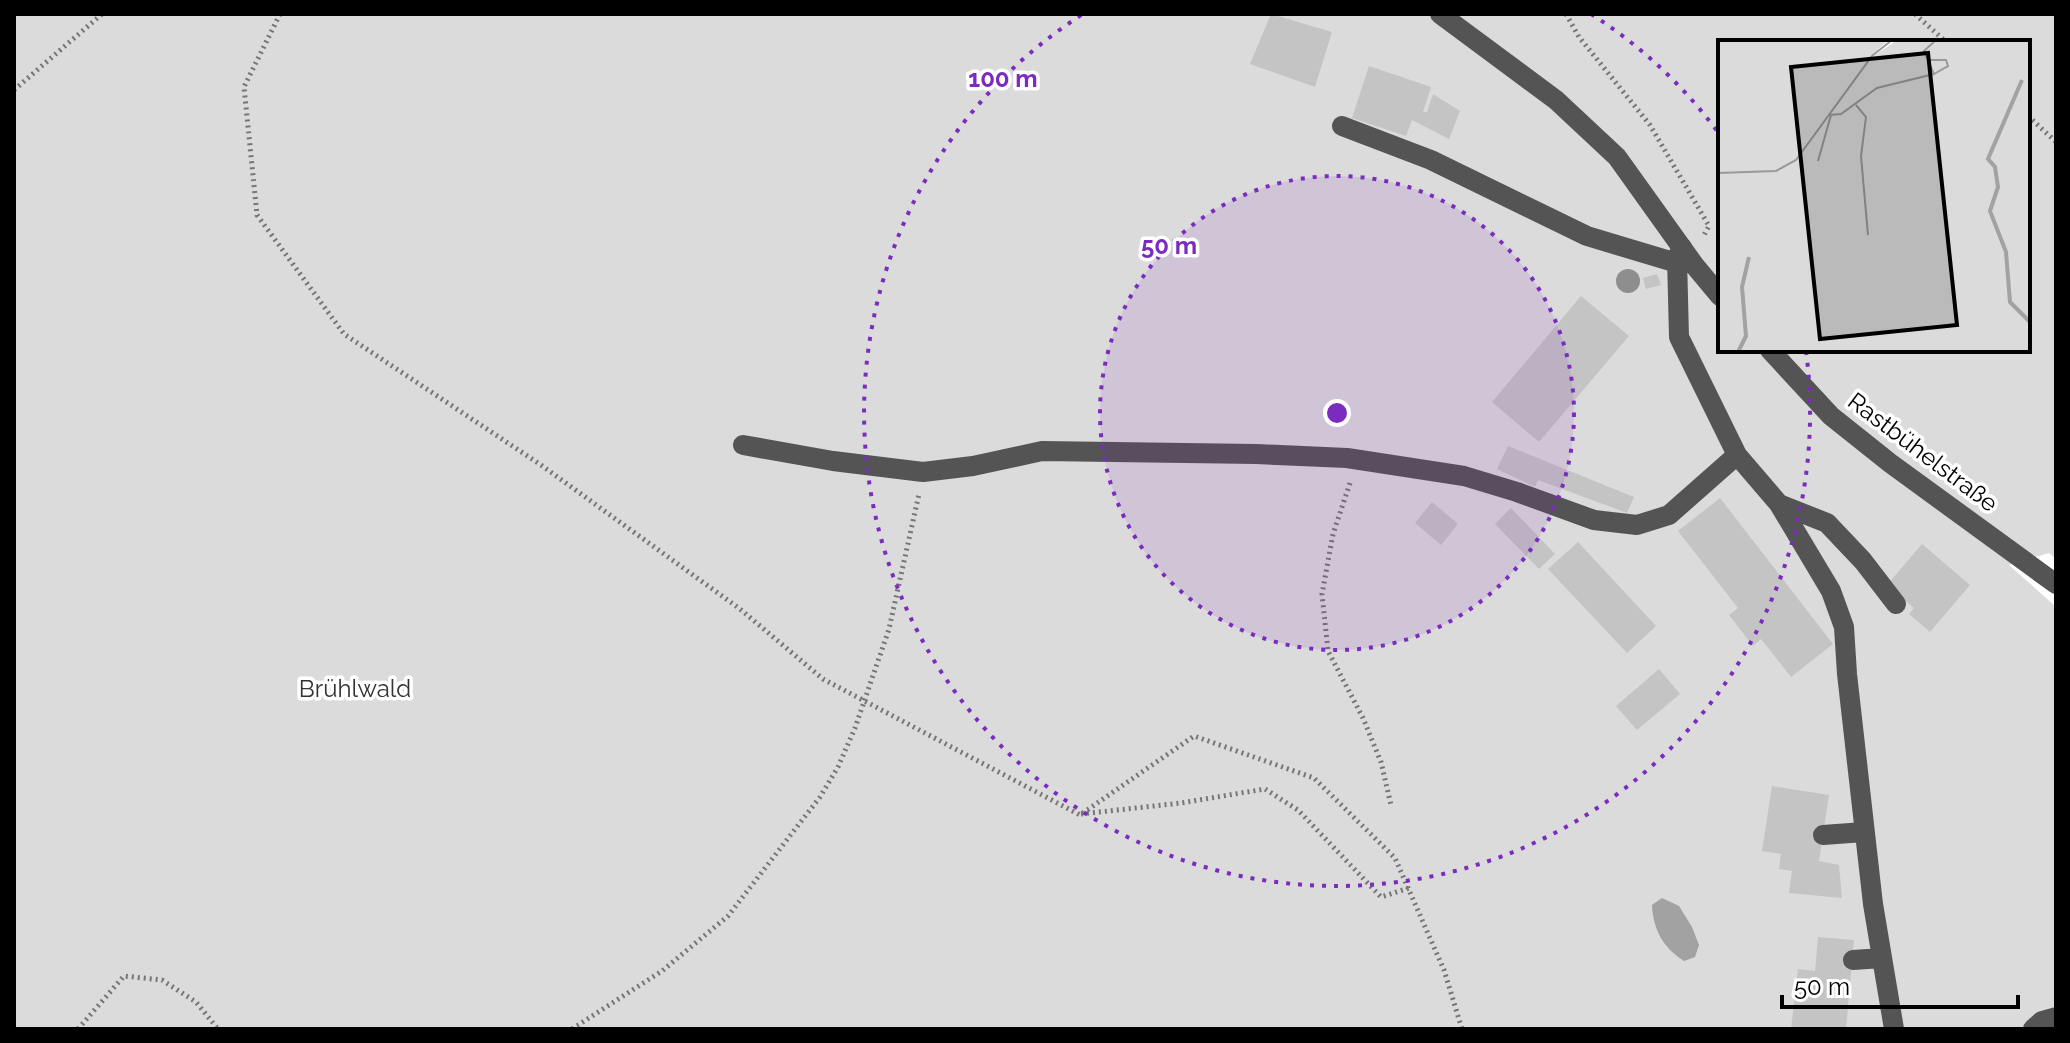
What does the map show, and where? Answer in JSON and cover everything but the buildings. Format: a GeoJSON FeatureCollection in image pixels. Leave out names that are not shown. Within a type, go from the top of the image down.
{"type":"FeatureCollection","features":[{"type":"Feature","properties":{"kind":"street"},"geometry":{"type":"LineString","coordinates":[[1440,14],[1556,100],[1617,157],[1683,256],[1718,294]]}},
{"type":"Feature","properties":{"kind":"street"},"geometry":{"type":"LineString","coordinates":[[1342,126],[1431,160],[1587,236],[1683,256]]}},
{"type":"Feature","properties":{"kind":"street"},"geometry":{"type":"LineString","coordinates":[[1683,256],[1679,337],[1737,455],[1779,504],[1831,591],[1844,627],[1864,832],[1894,1029]]}},
{"type":"Feature","properties":{"kind":"street","name":"Rastbühelstraße"},"geometry":{"type":"LineString","coordinates":[[1772,352],[1831,416],[2056,584]]}},
{"type":"Feature","properties":{"kind":"street"},"geometry":{"type":"LineString","coordinates":[[743,445],[833,461],[923,472],[973,466],[1042,451],[1256,454],[1358,460],[1464,476],[1594,520],[1637,525],[1669,515],[1737,455]]}},
{"type":"Feature","properties":{"kind":"street"},"geometry":{"type":"LineString","coordinates":[[1779,504],[1827,523],[1863,561],[1896,604]]}},
{"type":"Feature","properties":{"kind":"street"},"geometry":{"type":"LineString","coordinates":[[1823,835],[1864,832]]}},
{"type":"Feature","properties":{"kind":"street"},"geometry":{"type":"LineString","coordinates":[[1853,960],[1882,958]]}},
{"type":"Feature","properties":{"kind":"street"},"geometry":{"type":"LineString","coordinates":[[2033,1029],[2042,1021],[2056,1017]]}},
{"type":"Feature","properties":{"kind":"path"},"geometry":{"type":"LineString","coordinates":[[14,90],[102,14]]}},
{"type":"Feature","properties":{"kind":"path"},"geometry":{"type":"LineString","coordinates":[[280,14],[244,87],[257,215],[344,334],[541,465],[740,609],[823,679],[1080,815],[1265,789],[1298,810],[1381,897],[1409,888]]}},
{"type":"Feature","properties":{"kind":"path"},"geometry":{"type":"LineString","coordinates":[[1566,14],[1579,37],[1650,125],[1709,226],[1683,256]]}},
{"type":"Feature","properties":{"kind":"path"},"geometry":{"type":"LineString","coordinates":[[1915,14],[1944,40]]}},
{"type":"Feature","properties":{"kind":"path"},"geometry":{"type":"LineString","coordinates":[[2030,118],[2056,142]]}},
{"type":"Feature","properties":{"kind":"path"},"geometry":{"type":"LineString","coordinates":[[1358,460],[1333,534],[1322,594],[1328,651],[1363,718],[1381,762],[1391,805]]}},
{"type":"Feature","properties":{"kind":"path"},"geometry":{"type":"LineString","coordinates":[[572,1029],[662,971],[728,916],[820,797],[838,767],[889,629],[923,472]]}},
{"type":"Feature","properties":{"kind":"path"},"geometry":{"type":"LineString","coordinates":[[1080,815],[1194,736],[1314,778],[1395,858],[1444,970],[1462,1029]]}},
{"type":"Feature","properties":{"kind":"path"},"geometry":{"type":"LineString","coordinates":[[78,1029],[124,976],[162,980],[196,1002],[218,1029]]}},
{"type":"Feature","properties":{"kind":"green space","name":"Brühlwald"},"geometry":{"type":"Polygon","coordinates":[[[14,14],[2056,14],[2056,559],[2049,553],[2009,565],[2056,607],[2056,1029],[14,1029],[14,14]]]}},
{"type":"Feature","properties":{"kind":"shaded area"},"geometry":{"type":"Polygon","coordinates":[[[1662,898],[1679,906],[1692,927],[1699,945],[1695,957],[1684,961],[1660,937],[1652,905],[1662,898]]]}}]}
